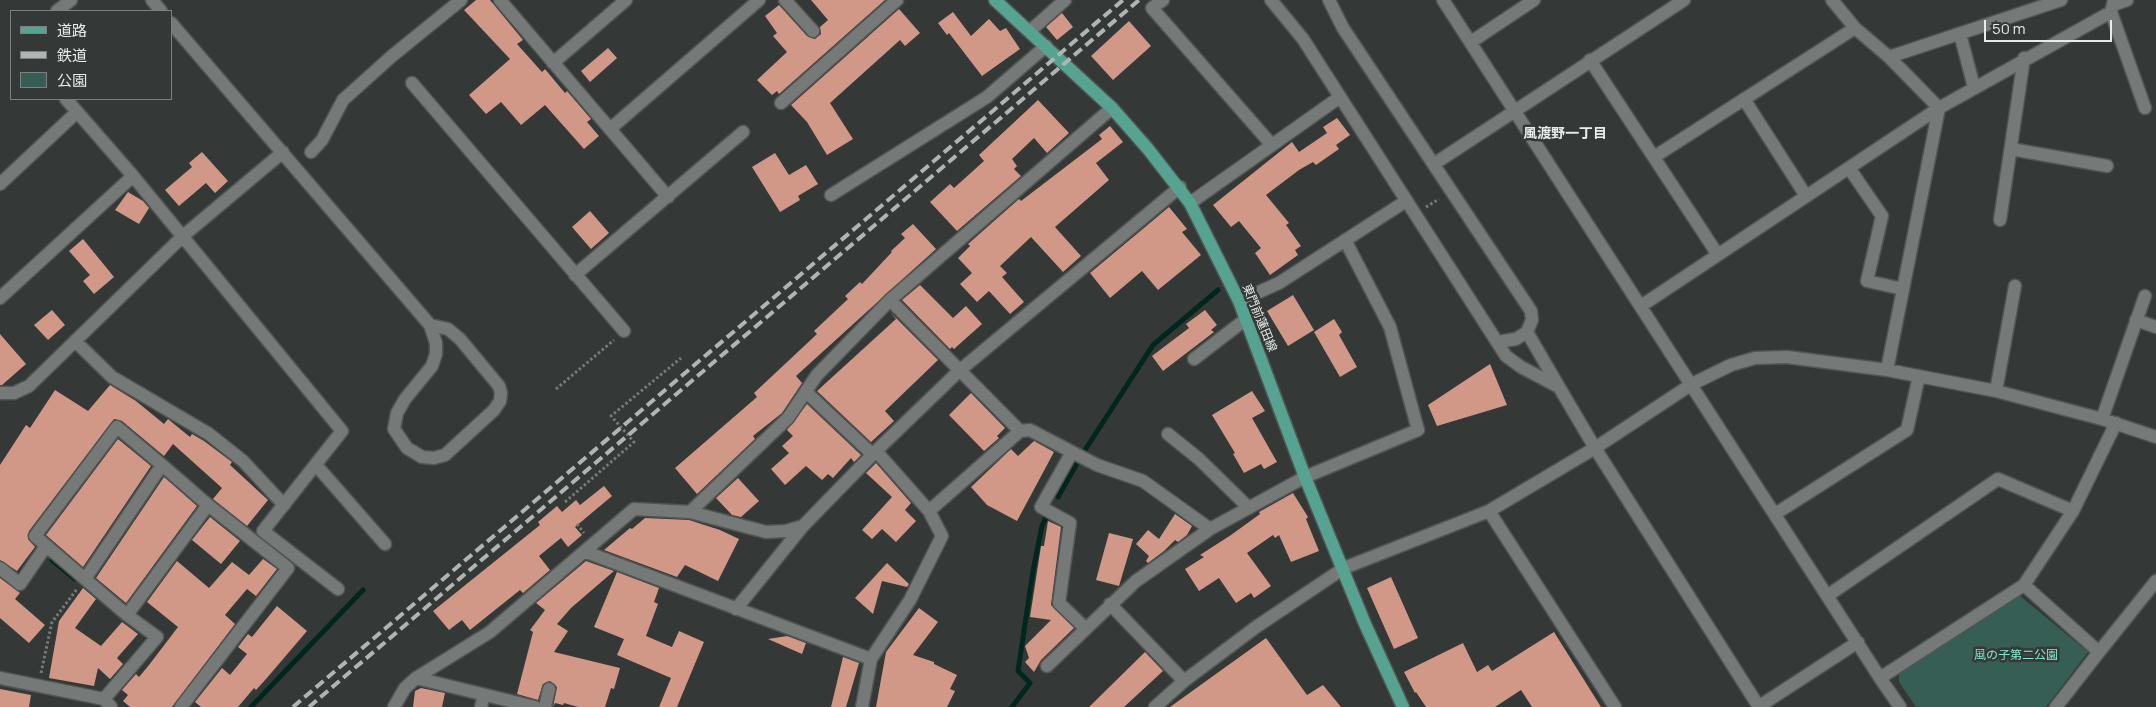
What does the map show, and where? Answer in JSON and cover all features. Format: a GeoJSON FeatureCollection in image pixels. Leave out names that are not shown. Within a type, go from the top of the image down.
{"type":"FeatureCollection","features":[{"type":"Feature","properties":{"kind":"main road","name":"東門前蓮田線"},"geometry":{"type":"LineString","coordinates":[[994,0],[1112,108],[1180,187],[1190,203],[1239,302],[1305,477],[1366,624],[1403,707]]}},
{"type":"Feature","properties":{"kind":"street"},"geometry":{"type":"LineString","coordinates":[[58,10],[71,0]]}},
{"type":"Feature","properties":{"kind":"street"},"geometry":{"type":"LineString","coordinates":[[152,0],[160,10]]}},
{"type":"Feature","properties":{"kind":"street"},"geometry":{"type":"LineString","coordinates":[[311,152],[322,140],[343,100],[392,56],[461,0]]}},
{"type":"Feature","properties":{"kind":"street"},"geometry":{"type":"LineString","coordinates":[[500,0],[668,197]]}},
{"type":"Feature","properties":{"kind":"street"},"geometry":{"type":"LineString","coordinates":[[553,63],[626,0]]}},
{"type":"Feature","properties":{"kind":"street"},"geometry":{"type":"LineString","coordinates":[[610,129],[759,0]]}},
{"type":"Feature","properties":{"kind":"street"},"geometry":{"type":"LineString","coordinates":[[785,0],[813,32]]}},
{"type":"Feature","properties":{"kind":"street"},"geometry":{"type":"LineString","coordinates":[[781,103],[897,0]]}},
{"type":"Feature","properties":{"kind":"street"},"geometry":{"type":"LineString","coordinates":[[1030,31],[1065,0]]}},
{"type":"Feature","properties":{"kind":"street"},"geometry":{"type":"LineString","coordinates":[[1163,0],[1152,8],[1271,144]]}},
{"type":"Feature","properties":{"kind":"street"},"geometry":{"type":"LineString","coordinates":[[1271,0],[1303,39],[1506,356],[1521,367],[1559,387]]}},
{"type":"Feature","properties":{"kind":"street"},"geometry":{"type":"LineString","coordinates":[[1330,0],[1343,28],[1530,311],[1532,320],[1527,332],[1516,339],[1497,342]]}},
{"type":"Feature","properties":{"kind":"street"},"geometry":{"type":"LineString","coordinates":[[1444,0],[1900,707]]}},
{"type":"Feature","properties":{"kind":"street"},"geometry":{"type":"LineString","coordinates":[[1471,42],[1534,0]]}},
{"type":"Feature","properties":{"kind":"street"},"geometry":{"type":"LineString","coordinates":[[1434,164],[1684,0]]}},
{"type":"Feature","properties":{"kind":"street"},"geometry":{"type":"LineString","coordinates":[[1832,0],[1854,28],[1889,57],[1939,108]]}},
{"type":"Feature","properties":{"kind":"street"},"geometry":{"type":"LineString","coordinates":[[1889,57],[2048,2],[2061,0]]}},
{"type":"Feature","properties":{"kind":"street"},"geometry":{"type":"LineString","coordinates":[[1641,306],[1939,108],[2112,6],[2128,0]]}},
{"type":"Feature","properties":{"kind":"street"},"geometry":{"type":"LineString","coordinates":[[2112,6],[2145,108]]}},
{"type":"Feature","properties":{"kind":"street"},"geometry":{"type":"LineString","coordinates":[[172,24],[430,325],[436,342],[436,354],[432,366],[405,399],[397,413],[394,428],[407,448],[422,457],[434,458],[445,455],[494,410],[500,401],[501,393],[499,386],[460,339],[448,329],[430,325]]}},
{"type":"Feature","properties":{"kind":"street"},"geometry":{"type":"LineString","coordinates":[[1654,157],[1854,28]]}},
{"type":"Feature","properties":{"kind":"street"},"geometry":{"type":"LineString","coordinates":[[1960,34],[1974,87]]}},
{"type":"Feature","properties":{"kind":"street"},"geometry":{"type":"LineString","coordinates":[[831,194],[987,97],[1046,46]]}},
{"type":"Feature","properties":{"kind":"street"},"geometry":{"type":"LineString","coordinates":[[2000,220],[2024,58]]}},
{"type":"Feature","properties":{"kind":"street"},"geometry":{"type":"LineString","coordinates":[[1590,60],[1718,255]]}},
{"type":"Feature","properties":{"kind":"street"},"geometry":{"type":"LineString","coordinates":[[412,83],[624,332]]}},
{"type":"Feature","properties":{"kind":"street"},"geometry":{"type":"LineString","coordinates":[[1190,203],[1340,97]]}},
{"type":"Feature","properties":{"kind":"street"},"geometry":{"type":"LineString","coordinates":[[1744,99],[1806,196]]}},
{"type":"Feature","properties":{"kind":"street"},"geometry":{"type":"LineString","coordinates":[[67,100],[134,176],[342,431],[263,531],[338,589]]}},
{"type":"Feature","properties":{"kind":"street"},"geometry":{"type":"LineString","coordinates":[[690,512],[788,418],[818,375],[890,300],[1112,108]]}},
{"type":"Feature","properties":{"kind":"street"},"geometry":{"type":"LineString","coordinates":[[1887,370],[1939,108]]}},
{"type":"Feature","properties":{"kind":"street"},"geometry":{"type":"LineString","coordinates":[[0,184],[77,112]]}},
{"type":"Feature","properties":{"kind":"street"},"geometry":{"type":"LineString","coordinates":[[575,275],[743,132]]}},
{"type":"Feature","properties":{"kind":"street"},"geometry":{"type":"LineString","coordinates":[[2011,149],[2107,166]]}},
{"type":"Feature","properties":{"kind":"street"},"geometry":{"type":"LineString","coordinates":[[0,393],[14,393],[28,386],[183,236],[283,152]]}},
{"type":"Feature","properties":{"kind":"street"},"geometry":{"type":"LineString","coordinates":[[1849,168],[1882,216],[1867,281],[1903,289]]}},
{"type":"Feature","properties":{"kind":"street"},"geometry":{"type":"LineString","coordinates":[[0,298],[134,176]]}},
{"type":"Feature","properties":{"kind":"street"},"geometry":{"type":"LineString","coordinates":[[736,609],[804,526],[874,452],[959,370],[1180,187]]}},
{"type":"Feature","properties":{"kind":"street"},"geometry":{"type":"LineString","coordinates":[[1239,302],[1279,282],[1406,201]]}},
{"type":"Feature","properties":{"kind":"street"},"geometry":{"type":"LineString","coordinates":[[1047,666],[1136,580],[1210,529],[1305,477],[1418,430],[1390,327],[1344,240]]}},
{"type":"Feature","properties":{"kind":"street"},"geometry":{"type":"LineString","coordinates":[[1996,391],[2015,286]]}},
{"type":"Feature","properties":{"kind":"street"},"geometry":{"type":"LineString","coordinates":[[2102,420],[2145,296]]}},
{"type":"Feature","properties":{"kind":"street"},"geometry":{"type":"LineString","coordinates":[[890,300],[1020,431]]}},
{"type":"Feature","properties":{"kind":"street"},"geometry":{"type":"LineString","coordinates":[[1194,359],[1246,319]]}},
{"type":"Feature","properties":{"kind":"street"},"geometry":{"type":"LineString","coordinates":[[2136,320],[2156,327]]}},
{"type":"Feature","properties":{"kind":"street"},"geometry":{"type":"LineString","coordinates":[[1527,332],[1595,448],[1758,707],[1858,642]]}},
{"type":"Feature","properties":{"kind":"street"},"geometry":{"type":"LineString","coordinates":[[75,341],[112,377],[209,434],[244,461],[284,505]]}},
{"type":"Feature","properties":{"kind":"street"},"geometry":{"type":"LineString","coordinates":[[1155,707],[1184,681],[1256,627],[1344,568],[1489,511],[1595,448],[1692,384],[1731,365],[1755,358],[1787,357],[1887,370],[1996,391],[2156,437]]}},
{"type":"Feature","properties":{"kind":"street"},"geometry":{"type":"LineString","coordinates":[[1775,514],[1907,430],[1919,376]]}},
{"type":"Feature","properties":{"kind":"street"},"geometry":{"type":"LineString","coordinates":[[806,392],[874,452],[929,511],[942,536],[910,600],[871,659],[862,707]]}},
{"type":"Feature","properties":{"kind":"street"},"geometry":{"type":"LineString","coordinates":[[1880,678],[2024,585],[2073,511],[2116,424]]}},
{"type":"Feature","properties":{"kind":"street"},"geometry":{"type":"LineString","coordinates":[[0,678],[107,703],[157,637],[127,615],[35,536],[117,427],[208,505],[288,568],[181,707]]}},
{"type":"Feature","properties":{"kind":"street"},"geometry":{"type":"LineString","coordinates":[[929,511],[1020,431],[1030,430],[1097,465],[1143,481],[1210,529]]}},
{"type":"Feature","properties":{"kind":"street"},"geometry":{"type":"LineString","coordinates":[[1168,434],[1199,459],[1249,508]]}},
{"type":"Feature","properties":{"kind":"street"},"geometry":{"type":"LineString","coordinates":[[1072,452],[1041,507],[1070,522],[1059,603],[1085,628]]}},
{"type":"Feature","properties":{"kind":"street"},"geometry":{"type":"LineString","coordinates":[[85,578],[162,465]]}},
{"type":"Feature","properties":{"kind":"street"},"geometry":{"type":"LineString","coordinates":[[316,465],[385,544]]}},
{"type":"Feature","properties":{"kind":"street"},"geometry":{"type":"LineString","coordinates":[[1827,596],[1998,479],[2073,511]]}},
{"type":"Feature","properties":{"kind":"street"},"geometry":{"type":"LineString","coordinates":[[127,615],[208,505]]}},
{"type":"Feature","properties":{"kind":"street"},"geometry":{"type":"LineString","coordinates":[[394,707],[405,688],[416,678],[490,632],[634,510],[690,512],[766,532],[786,531],[804,526]]}},
{"type":"Feature","properties":{"kind":"street"},"geometry":{"type":"LineString","coordinates":[[1489,511],[1616,707]]}},
{"type":"Feature","properties":{"kind":"street"},"geometry":{"type":"LineString","coordinates":[[0,568],[20,584],[46,546]]}},
{"type":"Feature","properties":{"kind":"street"},"geometry":{"type":"LineString","coordinates":[[586,552],[871,659]]}},
{"type":"Feature","properties":{"kind":"street"},"geometry":{"type":"LineString","coordinates":[[2056,707],[2156,581]]}},
{"type":"Feature","properties":{"kind":"street"},"geometry":{"type":"LineString","coordinates":[[2024,585],[2099,652]]}},
{"type":"Feature","properties":{"kind":"street"},"geometry":{"type":"LineString","coordinates":[[1110,604],[1184,681]]}},
{"type":"Feature","properties":{"kind":"street"},"geometry":{"type":"LineString","coordinates":[[416,678],[482,701],[535,707]]}},
{"type":"Feature","properties":{"kind":"street"},"geometry":{"type":"LineString","coordinates":[[545,707],[549,689]]}},
{"type":"Feature","properties":{"kind":"path"},"geometry":{"type":"LineString","coordinates":[[1414,214],[1451,192]]}},
{"type":"Feature","properties":{"kind":"path"},"geometry":{"type":"LineString","coordinates":[[556,389],[624,332]]}},
{"type":"Feature","properties":{"kind":"path"},"geometry":{"type":"LineString","coordinates":[[564,502],[634,442],[611,416],[680,358]]}},
{"type":"Feature","properties":{"kind":"path"},"geometry":{"type":"LineString","coordinates":[[38,686],[52,622],[85,578]]}},
{"type":"Feature","properties":{"kind":"green space","name":"風の子第二公園"},"geometry":{"type":"Polygon","coordinates":[[[2020,596],[2088,652],[2046,707],[1916,707],[1899,682],[1899,672],[2020,596]]]}},
{"type":"Feature","properties":{"kind":"building"},"geometry":{"type":"Polygon","coordinates":[[[476,0],[490,0],[523,40],[517,44],[542,72],[545,69],[565,93],[567,91],[591,119],[587,122],[599,136],[584,149],[545,105],[521,125],[501,102],[486,114],[469,95],[510,59],[464,10],[476,0]]]}},
{"type":"Feature","properties":{"kind":"building"},"geometry":{"type":"Polygon","coordinates":[[[811,0],[885,0],[779,94],[777,91],[772,95],[757,80],[787,52],[773,36],[777,33],[765,16],[779,5],[807,36],[815,39],[821,34],[820,27],[828,20],[811,0]]]}},
{"type":"Feature","properties":{"kind":"building"},"geometry":{"type":"Polygon","coordinates":[[[899,9],[920,33],[905,46],[900,40],[830,103],[853,139],[827,155],[807,122],[791,105],[899,9]]]}},
{"type":"Feature","properties":{"kind":"building"},"geometry":{"type":"Polygon","coordinates":[[[953,12],[971,36],[989,19],[1000,31],[1006,28],[1020,49],[982,76],[949,33],[947,35],[938,23],[953,12]]]}},
{"type":"Feature","properties":{"kind":"building"},"geometry":{"type":"Polygon","coordinates":[[[1062,13],[1073,27],[1057,40],[1046,27],[1062,13]]]}},
{"type":"Feature","properties":{"kind":"building"},"geometry":{"type":"Polygon","coordinates":[[[1129,21],[1151,46],[1113,80],[1091,56],[1129,21]]]}},
{"type":"Feature","properties":{"kind":"building"},"geometry":{"type":"Polygon","coordinates":[[[608,48],[617,58],[590,82],[581,71],[608,48]]]}},
{"type":"Feature","properties":{"kind":"building"},"geometry":{"type":"Polygon","coordinates":[[[1038,100],[1069,133],[1047,153],[1034,138],[1012,159],[1017,166],[1014,169],[1021,176],[957,231],[930,202],[950,184],[954,188],[984,161],[979,155],[1038,100]]]}},
{"type":"Feature","properties":{"kind":"building"},"geometry":{"type":"Polygon","coordinates":[[[1337,118],[1350,135],[1336,145],[1339,149],[1316,165],[1313,162],[1299,170],[1266,195],[1289,223],[1286,225],[1301,246],[1295,250],[1298,255],[1270,275],[1255,253],[1261,248],[1239,221],[1231,227],[1213,205],[1292,142],[1299,152],[1327,133],[1323,127],[1337,118]]]}},
{"type":"Feature","properties":{"kind":"building"},"geometry":{"type":"Polygon","coordinates":[[[1110,126],[1123,142],[1096,163],[1109,180],[1055,227],[1081,256],[1063,272],[1031,237],[1000,266],[1007,273],[1002,277],[1024,302],[1010,314],[989,291],[977,302],[960,284],[972,273],[958,258],[970,246],[968,244],[1019,199],[1021,201],[1102,139],[1099,135],[1110,126]]]}},
{"type":"Feature","properties":{"kind":"building"},"geometry":{"type":"Polygon","coordinates":[[[202,152],[228,181],[215,193],[206,183],[179,206],[165,190],[192,167],[189,163],[202,152]]]}},
{"type":"Feature","properties":{"kind":"building"},"geometry":{"type":"Polygon","coordinates":[[[775,153],[789,175],[806,165],[818,184],[798,196],[800,200],[780,212],[752,167],[775,153]]]}},
{"type":"Feature","properties":{"kind":"building"},"geometry":{"type":"Polygon","coordinates":[[[128,192],[143,201],[149,208],[139,224],[115,210],[128,192]]]}},
{"type":"Feature","properties":{"kind":"building"},"geometry":{"type":"Polygon","coordinates":[[[1169,207],[1187,229],[1182,232],[1201,255],[1158,290],[1142,271],[1110,298],[1090,273],[1169,207]]]}},
{"type":"Feature","properties":{"kind":"building"},"geometry":{"type":"Polygon","coordinates":[[[590,211],[609,233],[591,249],[572,227],[590,211]]]}},
{"type":"Feature","properties":{"kind":"building"},"geometry":{"type":"Polygon","coordinates":[[[913,224],[936,249],[796,376],[802,383],[782,413],[753,436],[755,439],[697,494],[675,468],[757,397],[754,393],[817,334],[814,331],[848,299],[845,296],[860,282],[862,284],[905,238],[901,234],[913,224]]]}},
{"type":"Feature","properties":{"kind":"building"},"geometry":{"type":"Polygon","coordinates":[[[83,239],[114,277],[94,294],[83,281],[90,275],[69,251],[83,239]]]}},
{"type":"Feature","properties":{"kind":"building"},"geometry":{"type":"Polygon","coordinates":[[[920,285],[953,318],[966,306],[982,324],[954,349],[952,347],[950,349],[902,300],[920,285]]]}},
{"type":"Feature","properties":{"kind":"building"},"geometry":{"type":"Polygon","coordinates":[[[1293,295],[1314,330],[1288,346],[1267,311],[1293,295]]]}},
{"type":"Feature","properties":{"kind":"building"},"geometry":{"type":"Polygon","coordinates":[[[52,310],[65,325],[48,340],[34,325],[52,310]]]}},
{"type":"Feature","properties":{"kind":"building"},"geometry":{"type":"Polygon","coordinates":[[[1205,310],[1217,325],[1211,330],[1214,332],[1163,371],[1152,356],[1189,328],[1186,324],[1205,310]]]}},
{"type":"Feature","properties":{"kind":"building"},"geometry":{"type":"Polygon","coordinates":[[[890,312],[938,360],[885,411],[894,421],[871,442],[817,391],[896,319],[890,312]]]}},
{"type":"Feature","properties":{"kind":"building"},"geometry":{"type":"Polygon","coordinates":[[[1334,319],[1342,332],[1339,335],[1357,367],[1340,377],[1314,332],[1334,319]]]}},
{"type":"Feature","properties":{"kind":"building"},"geometry":{"type":"Polygon","coordinates":[[[0,334],[26,364],[2,385],[0,385],[0,334]]]}},
{"type":"Feature","properties":{"kind":"building"},"geometry":{"type":"Polygon","coordinates":[[[1490,364],[1507,405],[1437,426],[1428,405],[1490,364]]]}},
{"type":"Feature","properties":{"kind":"building"},"geometry":{"type":"Polygon","coordinates":[[[110,385],[136,401],[164,424],[168,419],[190,437],[192,434],[204,441],[232,462],[230,465],[268,500],[247,526],[213,499],[222,488],[173,444],[164,456],[122,421],[114,419],[29,531],[28,539],[35,547],[17,571],[0,560],[0,465],[26,425],[30,428],[55,390],[88,411],[110,385]]]}},
{"type":"Feature","properties":{"kind":"building"},"geometry":{"type":"Polygon","coordinates":[[[1252,391],[1265,411],[1252,418],[1277,462],[1264,469],[1261,464],[1244,473],[1233,454],[1235,453],[1212,415],[1252,391]]]}},
{"type":"Feature","properties":{"kind":"building"},"geometry":{"type":"Polygon","coordinates":[[[971,393],[1005,428],[997,436],[999,438],[984,451],[949,415],[971,393]]]}},
{"type":"Feature","properties":{"kind":"building"},"geometry":{"type":"Polygon","coordinates":[[[807,404],[861,455],[854,462],[851,458],[833,478],[828,474],[822,480],[806,466],[785,485],[771,469],[789,453],[782,446],[793,436],[787,430],[807,404]]]}},
{"type":"Feature","properties":{"kind":"building"},"geometry":{"type":"Polygon","coordinates":[[[118,439],[151,466],[83,567],[46,535],[118,439]]]}},
{"type":"Feature","properties":{"kind":"building"},"geometry":{"type":"Polygon","coordinates":[[[1034,441],[1054,452],[1017,521],[987,505],[971,487],[1011,449],[1018,456],[1034,441]]]}},
{"type":"Feature","properties":{"kind":"building"},"geometry":{"type":"Polygon","coordinates":[[[876,463],[911,503],[905,510],[916,521],[896,542],[882,529],[872,539],[862,530],[892,497],[866,473],[876,463]]]}},
{"type":"Feature","properties":{"kind":"building"},"geometry":{"type":"Polygon","coordinates":[[[164,477],[197,506],[126,603],[96,578],[164,477]]]}},
{"type":"Feature","properties":{"kind":"building"},"geometry":{"type":"Polygon","coordinates":[[[738,478],[759,501],[741,517],[732,515],[716,498],[738,478]]]}},
{"type":"Feature","properties":{"kind":"building"},"geometry":{"type":"Polygon","coordinates":[[[604,486],[612,496],[575,527],[582,535],[568,547],[561,538],[539,556],[550,570],[523,593],[520,590],[470,630],[462,620],[449,630],[433,611],[540,525],[538,522],[557,506],[562,512],[576,500],[580,505],[604,486]]]}},
{"type":"Feature","properties":{"kind":"building"},"geometry":{"type":"Polygon","coordinates":[[[1293,493],[1308,517],[1306,519],[1319,551],[1291,562],[1279,535],[1275,538],[1273,535],[1247,553],[1271,586],[1254,598],[1251,593],[1236,603],[1219,578],[1199,591],[1185,569],[1204,557],[1200,555],[1260,514],[1259,512],[1293,493]]]}},
{"type":"Feature","properties":{"kind":"building"},"geometry":{"type":"Polygon","coordinates":[[[1175,514],[1192,526],[1187,535],[1178,542],[1175,540],[1148,563],[1146,561],[1149,556],[1136,544],[1148,530],[1159,539],[1175,514]]]}},
{"type":"Feature","properties":{"kind":"building"},"geometry":{"type":"Polygon","coordinates":[[[210,517],[240,541],[221,564],[192,540],[210,517]]]}},
{"type":"Feature","properties":{"kind":"building"},"geometry":{"type":"Polygon","coordinates":[[[645,518],[689,520],[720,530],[739,539],[718,581],[685,565],[677,577],[604,550],[645,518]]]}},
{"type":"Feature","properties":{"kind":"building"},"geometry":{"type":"Polygon","coordinates":[[[1048,521],[1061,527],[1051,605],[1074,628],[1041,660],[1034,672],[1025,662],[1029,658],[1025,646],[1051,620],[1030,617],[1041,546],[1044,546],[1048,521]]]}},
{"type":"Feature","properties":{"kind":"building"},"geometry":{"type":"Polygon","coordinates":[[[1109,533],[1133,539],[1119,586],[1096,580],[1109,533]]]}},
{"type":"Feature","properties":{"kind":"building"},"geometry":{"type":"Polygon","coordinates":[[[263,559],[277,569],[256,596],[247,589],[225,615],[235,624],[172,707],[130,707],[123,701],[128,695],[122,690],[136,674],[139,677],[178,627],[147,602],[177,561],[209,588],[232,562],[249,575],[263,559]]]}},
{"type":"Feature","properties":{"kind":"building"},"geometry":{"type":"Polygon","coordinates":[[[586,561],[614,571],[571,608],[557,624],[568,631],[554,652],[620,668],[614,689],[611,688],[605,707],[578,707],[564,703],[563,705],[555,703],[553,707],[557,687],[550,681],[543,684],[538,700],[517,694],[533,632],[530,630],[545,610],[536,603],[586,561]]]}},
{"type":"Feature","properties":{"kind":"building"},"geometry":{"type":"Polygon","coordinates":[[[887,563],[909,584],[907,587],[882,581],[873,614],[855,598],[887,563]]]}},
{"type":"Feature","properties":{"kind":"building"},"geometry":{"type":"Polygon","coordinates":[[[617,572],[659,588],[654,602],[658,604],[646,636],[672,647],[679,631],[704,642],[677,707],[659,707],[671,678],[617,655],[624,639],[594,627],[617,572]]]}},
{"type":"Feature","properties":{"kind":"building"},"geometry":{"type":"Polygon","coordinates":[[[1391,577],[1418,638],[1394,649],[1367,588],[1391,577]]]}},
{"type":"Feature","properties":{"kind":"building"},"geometry":{"type":"Polygon","coordinates":[[[0,578],[20,593],[15,599],[45,625],[29,643],[0,618],[0,578]]]}},
{"type":"Feature","properties":{"kind":"building"},"geometry":{"type":"Polygon","coordinates":[[[83,588],[96,599],[75,628],[101,646],[122,622],[138,634],[117,658],[123,664],[110,679],[98,668],[94,686],[49,678],[59,621],[83,588]]]}},
{"type":"Feature","properties":{"kind":"building"},"geometry":{"type":"Polygon","coordinates":[[[277,606],[307,631],[266,679],[256,690],[254,688],[238,707],[201,707],[195,702],[222,668],[230,675],[247,654],[238,647],[248,634],[252,637],[277,606]]]}},
{"type":"Feature","properties":{"kind":"building"},"geometry":{"type":"Polygon","coordinates":[[[919,608],[938,622],[913,655],[934,662],[934,664],[957,675],[950,689],[955,691],[947,707],[876,707],[886,652],[919,608]]]}},
{"type":"Feature","properties":{"kind":"building"},"geometry":{"type":"Polygon","coordinates":[[[1554,632],[1601,707],[1532,707],[1521,690],[1495,707],[1426,707],[1415,693],[1404,672],[1463,643],[1477,672],[1488,665],[1492,671],[1554,632]]]}},
{"type":"Feature","properties":{"kind":"building"},"geometry":{"type":"Polygon","coordinates":[[[787,636],[806,643],[802,654],[768,639],[787,636]]]}},
{"type":"Feature","properties":{"kind":"building"},"geometry":{"type":"Polygon","coordinates":[[[1266,638],[1307,695],[1323,685],[1341,707],[1170,707],[1266,638]]]}},
{"type":"Feature","properties":{"kind":"building"},"geometry":{"type":"Polygon","coordinates":[[[1145,652],[1163,671],[1124,707],[1089,707],[1145,652]]]}},
{"type":"Feature","properties":{"kind":"building"},"geometry":{"type":"Polygon","coordinates":[[[843,657],[859,663],[846,707],[831,707],[843,657]]]}},
{"type":"Feature","properties":{"kind":"building"},"geometry":{"type":"Polygon","coordinates":[[[421,688],[445,693],[442,707],[413,707],[415,691],[421,688]]]}},
{"type":"Feature","properties":{"kind":"building"},"geometry":{"type":"Polygon","coordinates":[[[0,689],[31,695],[29,707],[0,707],[0,689]]]}},
{"type":"Feature","properties":{"kind":"waterway"},"geometry":{"type":"LineString","coordinates":[[1085,450],[1153,345],[1218,290]]}},
{"type":"Feature","properties":{"kind":"waterway"},"geometry":{"type":"LineString","coordinates":[[1058,497],[1076,465]]}},
{"type":"Feature","properties":{"kind":"waterway"},"geometry":{"type":"LineString","coordinates":[[1012,707],[1030,683],[1018,671],[1033,571],[1042,526],[1047,515]]}},
{"type":"Feature","properties":{"kind":"waterway"},"geometry":{"type":"LineString","coordinates":[[52,560],[75,579]]}},
{"type":"Feature","properties":{"kind":"waterway"},"geometry":{"type":"LineString","coordinates":[[251,707],[363,590]]}},
{"type":"Feature","properties":{"kind":"railway"},"geometry":{"type":"LineString","coordinates":[[293,707],[1123,0]]}},
{"type":"Feature","properties":{"kind":"railway"},"geometry":{"type":"LineString","coordinates":[[309,707],[1139,0]]}},
{"type":"Feature","properties":{"kind":"district","name":"風渡野一丁目"},"geometry":{"type":"Point","coordinates":[1565,134]}}]}
